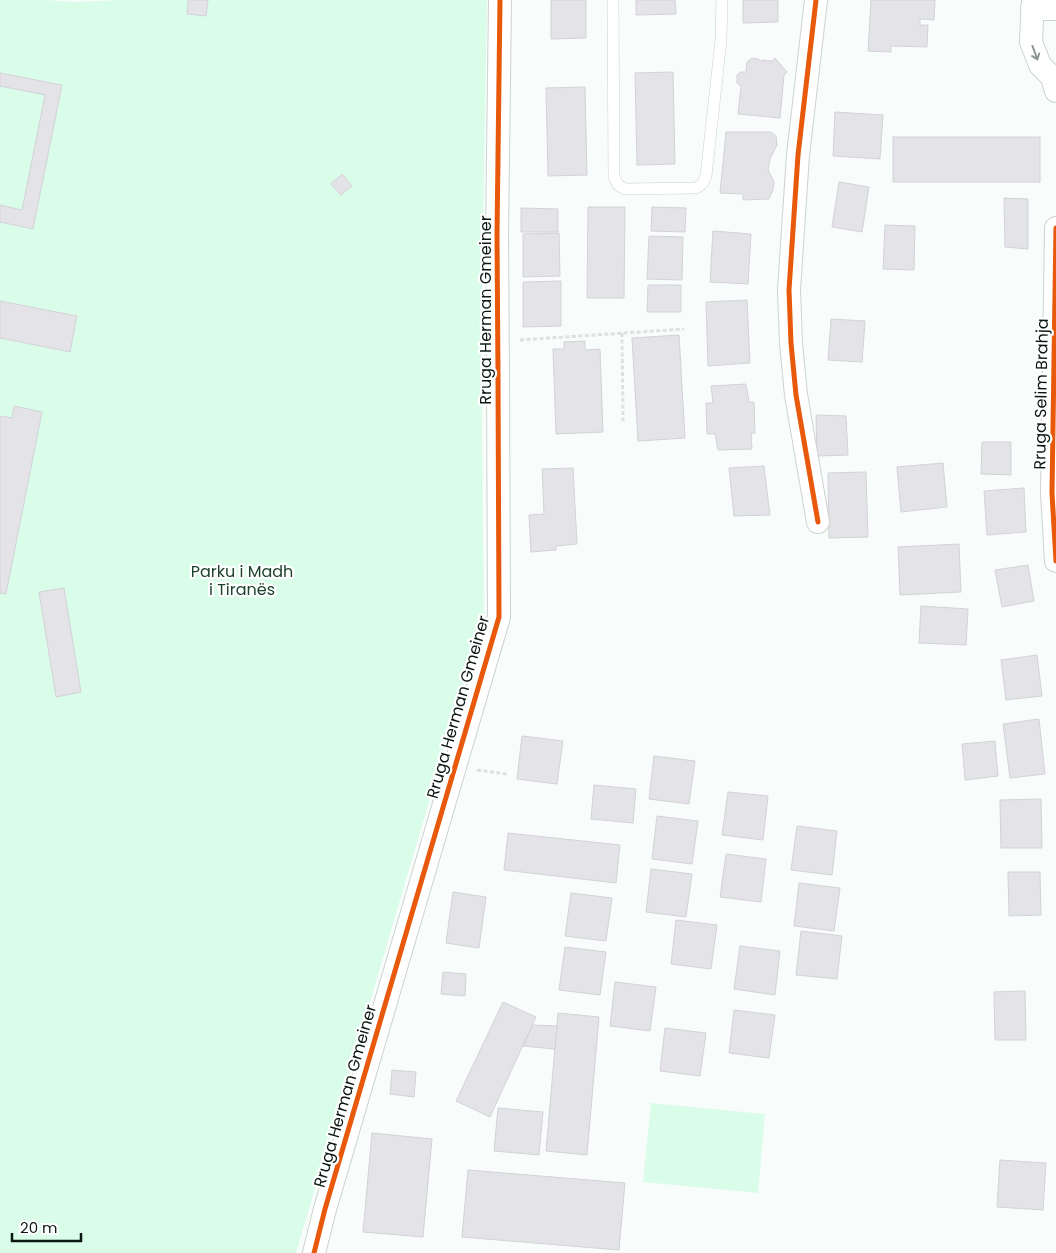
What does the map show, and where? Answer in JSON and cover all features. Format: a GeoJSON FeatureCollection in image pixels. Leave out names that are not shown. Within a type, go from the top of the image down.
{"type":"FeatureCollection","features":[{"type":"Feature","properties":{"kind":"street","name":"Rruga Herman Gmeiner"},"geometry":{"type":"LineString","coordinates":[[314,1253],[499,617],[496,235],[500,0]]}},
{"type":"Feature","properties":{"kind":"street"},"geometry":{"type":"LineString","coordinates":[[816,0],[798,155],[789,290],[791,343],[796,395],[818,522]]}},
{"type":"Feature","properties":{"kind":"street"},"geometry":{"type":"LineString","coordinates":[[1056,9],[1032,5],[1031,42],[1040,65],[1052,77],[1056,91]]}},
{"type":"Feature","properties":{"kind":"street","name":"Rruga Selim Brahja"},"geometry":{"type":"LineString","coordinates":[[1056,228],[1052,493],[1056,561]]}},
{"type":"Feature","properties":{"kind":"lane"},"geometry":{"type":"LineString","coordinates":[[613,0],[614,177],[618,185],[625,189],[696,188],[702,184],[706,176],[721,40],[722,0]]}},
{"type":"Feature","properties":{"kind":"path"},"geometry":{"type":"LineString","coordinates":[[544,339],[684,329]]}},
{"type":"Feature","properties":{"kind":"path"},"geometry":{"type":"LineString","coordinates":[[622,333],[623,421]]}},
{"type":"Feature","properties":{"kind":"path"},"geometry":{"type":"LineString","coordinates":[[455,766],[506,774]]}},
{"type":"Feature","properties":{"kind":"green space","name":"Parku i Madh i Tiranës"},"geometry":{"type":"Polygon","coordinates":[[[0,0],[74,2],[122,0],[487,0],[481,345],[484,615],[296,1253],[0,1253],[0,0]]]}},
{"type":"Feature","properties":{"kind":"green space"},"geometry":{"type":"Polygon","coordinates":[[[651,1103],[765,1114],[758,1193],[643,1182],[651,1103]]]}},
{"type":"Feature","properties":{"kind":"building"},"geometry":{"type":"Polygon","coordinates":[[[188,0],[208,0],[206,16],[187,14],[188,0]]]}},
{"type":"Feature","properties":{"kind":"building"},"geometry":{"type":"Polygon","coordinates":[[[551,0],[586,0],[586,38],[551,39],[551,0]]]}},
{"type":"Feature","properties":{"kind":"building"},"geometry":{"type":"Polygon","coordinates":[[[636,0],[675,0],[676,14],[636,15],[636,0]]]}},
{"type":"Feature","properties":{"kind":"building"},"geometry":{"type":"Polygon","coordinates":[[[743,0],[778,0],[778,22],[743,23],[743,0]]]}},
{"type":"Feature","properties":{"kind":"building"},"geometry":{"type":"Polygon","coordinates":[[[871,0],[935,0],[934,20],[920,19],[920,25],[928,25],[927,47],[891,46],[891,52],[868,51],[871,0]]]}},
{"type":"Feature","properties":{"kind":"building"},"geometry":{"type":"Polygon","coordinates":[[[752,58],[762,62],[762,60],[772,61],[775,58],[787,72],[784,75],[780,118],[738,114],[741,86],[737,83],[737,75],[741,72],[746,72],[747,62],[752,58]]]}},
{"type":"Feature","properties":{"kind":"building"},"geometry":{"type":"Polygon","coordinates":[[[673,72],[675,164],[637,165],[635,73],[673,72]]]}},
{"type":"Feature","properties":{"kind":"building"},"geometry":{"type":"Polygon","coordinates":[[[0,73],[62,85],[33,229],[0,222],[0,205],[22,210],[45,95],[0,86],[0,73]]]}},
{"type":"Feature","properties":{"kind":"building"},"geometry":{"type":"Polygon","coordinates":[[[585,87],[587,175],[548,176],[546,88],[585,87]]]}},
{"type":"Feature","properties":{"kind":"building"},"geometry":{"type":"Polygon","coordinates":[[[835,112],[883,115],[880,159],[833,156],[835,112]]]}},
{"type":"Feature","properties":{"kind":"building"},"geometry":{"type":"Polygon","coordinates":[[[726,132],[771,132],[776,136],[777,145],[770,159],[768,170],[774,182],[769,199],[743,200],[743,194],[720,193],[726,132]]]}},
{"type":"Feature","properties":{"kind":"building"},"geometry":{"type":"Polygon","coordinates":[[[893,137],[1040,137],[1040,182],[893,182],[893,137]]]}},
{"type":"Feature","properties":{"kind":"building"},"geometry":{"type":"Polygon","coordinates":[[[342,174],[352,186],[341,195],[331,184],[342,174]]]}},
{"type":"Feature","properties":{"kind":"building"},"geometry":{"type":"Polygon","coordinates":[[[839,182],[869,187],[862,232],[832,227],[839,182]]]}},
{"type":"Feature","properties":{"kind":"building"},"geometry":{"type":"Polygon","coordinates":[[[1004,198],[1028,199],[1028,249],[1005,247],[1004,198]]]}},
{"type":"Feature","properties":{"kind":"building"},"geometry":{"type":"Polygon","coordinates":[[[588,207],[625,207],[624,298],[587,298],[588,207]]]}},
{"type":"Feature","properties":{"kind":"building"},"geometry":{"type":"Polygon","coordinates":[[[652,207],[686,208],[685,232],[651,231],[652,207]]]}},
{"type":"Feature","properties":{"kind":"building"},"geometry":{"type":"Polygon","coordinates":[[[521,208],[558,209],[558,232],[521,232],[521,208]]]}},
{"type":"Feature","properties":{"kind":"building"},"geometry":{"type":"Polygon","coordinates":[[[885,225],[915,226],[914,270],[883,269],[885,225]]]}},
{"type":"Feature","properties":{"kind":"building"},"geometry":{"type":"Polygon","coordinates":[[[713,231],[751,234],[748,284],[710,282],[713,231]]]}},
{"type":"Feature","properties":{"kind":"building"},"geometry":{"type":"Polygon","coordinates":[[[559,233],[560,276],[523,277],[523,234],[559,233]]]}},
{"type":"Feature","properties":{"kind":"building"},"geometry":{"type":"Polygon","coordinates":[[[649,236],[683,237],[682,280],[647,279],[649,236]]]}},
{"type":"Feature","properties":{"kind":"building"},"geometry":{"type":"Polygon","coordinates":[[[561,281],[561,326],[523,327],[523,282],[561,281]]]}},
{"type":"Feature","properties":{"kind":"building"},"geometry":{"type":"Polygon","coordinates":[[[648,285],[681,285],[681,312],[647,312],[648,285]]]}},
{"type":"Feature","properties":{"kind":"building"},"geometry":{"type":"Polygon","coordinates":[[[747,300],[750,363],[708,366],[706,302],[747,300]]]}},
{"type":"Feature","properties":{"kind":"building"},"geometry":{"type":"Polygon","coordinates":[[[0,301],[77,316],[70,352],[0,338],[0,301]]]}},
{"type":"Feature","properties":{"kind":"building"},"geometry":{"type":"Polygon","coordinates":[[[831,319],[865,321],[862,362],[828,360],[831,319]]]}},
{"type":"Feature","properties":{"kind":"building"},"geometry":{"type":"Polygon","coordinates":[[[679,335],[685,438],[638,441],[632,338],[679,335]]]}},
{"type":"Feature","properties":{"kind":"building"},"geometry":{"type":"Polygon","coordinates":[[[585,341],[585,350],[600,349],[603,432],[556,434],[553,349],[564,349],[564,342],[585,341]]]}},
{"type":"Feature","properties":{"kind":"building"},"geometry":{"type":"Polygon","coordinates":[[[746,384],[749,402],[754,402],[755,433],[751,433],[752,449],[718,450],[715,434],[707,434],[706,403],[713,403],[711,386],[746,384]]]}},
{"type":"Feature","properties":{"kind":"building"},"geometry":{"type":"Polygon","coordinates":[[[14,406],[42,412],[6,594],[0,593],[0,416],[12,418],[14,406]]]}},
{"type":"Feature","properties":{"kind":"building"},"geometry":{"type":"Polygon","coordinates":[[[816,415],[846,416],[848,455],[817,456],[816,415]]]}},
{"type":"Feature","properties":{"kind":"building"},"geometry":{"type":"Polygon","coordinates":[[[982,442],[1011,442],[1011,475],[981,474],[982,442]]]}},
{"type":"Feature","properties":{"kind":"building"},"geometry":{"type":"Polygon","coordinates":[[[943,463],[947,507],[901,512],[897,467],[943,463]]]}},
{"type":"Feature","properties":{"kind":"building"},"geometry":{"type":"Polygon","coordinates":[[[764,466],[770,515],[734,516],[729,468],[764,466]]]}},
{"type":"Feature","properties":{"kind":"building"},"geometry":{"type":"Polygon","coordinates":[[[573,468],[577,544],[556,546],[556,550],[531,552],[529,515],[544,514],[542,469],[573,468]]]}},
{"type":"Feature","properties":{"kind":"building"},"geometry":{"type":"Polygon","coordinates":[[[866,472],[868,537],[829,538],[828,473],[866,472]]]}},
{"type":"Feature","properties":{"kind":"building"},"geometry":{"type":"Polygon","coordinates":[[[1024,488],[1026,532],[987,535],[984,491],[1024,488]]]}},
{"type":"Feature","properties":{"kind":"building"},"geometry":{"type":"Polygon","coordinates":[[[959,544],[961,592],[900,595],[898,547],[959,544]]]}},
{"type":"Feature","properties":{"kind":"building"},"geometry":{"type":"Polygon","coordinates":[[[1028,565],[1034,601],[1002,607],[995,570],[1028,565]]]}},
{"type":"Feature","properties":{"kind":"building"},"geometry":{"type":"Polygon","coordinates":[[[64,588],[81,692],[56,697],[39,592],[64,588]]]}},
{"type":"Feature","properties":{"kind":"building"},"geometry":{"type":"Polygon","coordinates":[[[921,606],[968,609],[966,645],[919,643],[921,606]]]}},
{"type":"Feature","properties":{"kind":"building"},"geometry":{"type":"Polygon","coordinates":[[[1037,655],[1042,696],[1006,700],[1001,660],[1037,655]]]}},
{"type":"Feature","properties":{"kind":"building"},"geometry":{"type":"Polygon","coordinates":[[[1039,719],[1045,774],[1010,778],[1003,724],[1039,719]]]}},
{"type":"Feature","properties":{"kind":"building"},"geometry":{"type":"Polygon","coordinates":[[[522,736],[563,741],[557,784],[517,779],[522,736]]]}},
{"type":"Feature","properties":{"kind":"building"},"geometry":{"type":"Polygon","coordinates":[[[995,741],[998,776],[965,780],[962,744],[995,741]]]}},
{"type":"Feature","properties":{"kind":"building"},"geometry":{"type":"Polygon","coordinates":[[[654,756],[695,761],[689,804],[649,799],[654,756]]]}},
{"type":"Feature","properties":{"kind":"building"},"geometry":{"type":"Polygon","coordinates":[[[594,785],[636,789],[633,823],[591,819],[594,785]]]}},
{"type":"Feature","properties":{"kind":"building"},"geometry":{"type":"Polygon","coordinates":[[[728,792],[768,796],[763,840],[722,835],[728,792]]]}},
{"type":"Feature","properties":{"kind":"building"},"geometry":{"type":"Polygon","coordinates":[[[1041,799],[1042,848],[1001,848],[1000,800],[1041,799]]]}},
{"type":"Feature","properties":{"kind":"building"},"geometry":{"type":"Polygon","coordinates":[[[657,816],[698,821],[692,864],[652,859],[657,816]]]}},
{"type":"Feature","properties":{"kind":"building"},"geometry":{"type":"Polygon","coordinates":[[[797,826],[837,831],[832,875],[791,870],[797,826]]]}},
{"type":"Feature","properties":{"kind":"building"},"geometry":{"type":"Polygon","coordinates":[[[508,833],[620,845],[616,883],[504,870],[508,833]]]}},
{"type":"Feature","properties":{"kind":"building"},"geometry":{"type":"Polygon","coordinates":[[[726,854],[766,859],[761,902],[720,897],[726,854]]]}},
{"type":"Feature","properties":{"kind":"building"},"geometry":{"type":"Polygon","coordinates":[[[651,869],[692,874],[686,917],[646,912],[651,869]]]}},
{"type":"Feature","properties":{"kind":"building"},"geometry":{"type":"Polygon","coordinates":[[[1008,872],[1040,872],[1041,915],[1009,916],[1008,872]]]}},
{"type":"Feature","properties":{"kind":"building"},"geometry":{"type":"Polygon","coordinates":[[[799,883],[840,888],[834,931],[794,926],[799,883]]]}},
{"type":"Feature","properties":{"kind":"building"},"geometry":{"type":"Polygon","coordinates":[[[453,892],[486,897],[479,948],[446,943],[453,892]]]}},
{"type":"Feature","properties":{"kind":"building"},"geometry":{"type":"Polygon","coordinates":[[[571,893],[612,898],[606,941],[565,936],[571,893]]]}},
{"type":"Feature","properties":{"kind":"building"},"geometry":{"type":"Polygon","coordinates":[[[676,920],[717,925],[711,969],[671,964],[676,920]]]}},
{"type":"Feature","properties":{"kind":"building"},"geometry":{"type":"Polygon","coordinates":[[[801,931],[842,936],[837,979],[796,975],[801,931]]]}},
{"type":"Feature","properties":{"kind":"building"},"geometry":{"type":"Polygon","coordinates":[[[740,946],[780,951],[775,995],[734,989],[740,946]]]}},
{"type":"Feature","properties":{"kind":"building"},"geometry":{"type":"Polygon","coordinates":[[[565,947],[606,952],[600,995],[559,990],[565,947]]]}},
{"type":"Feature","properties":{"kind":"building"},"geometry":{"type":"Polygon","coordinates":[[[443,972],[466,974],[465,996],[441,994],[443,972]]]}},
{"type":"Feature","properties":{"kind":"building"},"geometry":{"type":"Polygon","coordinates":[[[615,982],[656,987],[650,1031],[610,1026],[615,982]]]}},
{"type":"Feature","properties":{"kind":"building"},"geometry":{"type":"Polygon","coordinates":[[[1025,991],[1026,1040],[995,1040],[994,992],[1025,991]]]}},
{"type":"Feature","properties":{"kind":"building"},"geometry":{"type":"Polygon","coordinates":[[[503,1002],[536,1017],[490,1117],[456,1101],[503,1002]]]}},
{"type":"Feature","properties":{"kind":"building"},"geometry":{"type":"Polygon","coordinates":[[[734,1010],[775,1015],[769,1058],[729,1053],[734,1010]]]}},
{"type":"Feature","properties":{"kind":"building"},"geometry":{"type":"Polygon","coordinates":[[[558,1013],[599,1017],[587,1155],[546,1151],[558,1013]]]}},
{"type":"Feature","properties":{"kind":"building"},"geometry":{"type":"Polygon","coordinates":[[[533,1025],[557,1026],[555,1049],[523,1046],[533,1025]]]}},
{"type":"Feature","properties":{"kind":"building"},"geometry":{"type":"Polygon","coordinates":[[[665,1028],[706,1033],[700,1076],[660,1071],[665,1028]]]}},
{"type":"Feature","properties":{"kind":"building"},"geometry":{"type":"Polygon","coordinates":[[[392,1070],[416,1072],[414,1097],[390,1094],[392,1070]]]}},
{"type":"Feature","properties":{"kind":"building"},"geometry":{"type":"Polygon","coordinates":[[[498,1108],[543,1112],[539,1155],[494,1151],[498,1108]]]}},
{"type":"Feature","properties":{"kind":"building"},"geometry":{"type":"Polygon","coordinates":[[[372,1133],[432,1139],[423,1237],[363,1232],[372,1133]]]}},
{"type":"Feature","properties":{"kind":"building"},"geometry":{"type":"Polygon","coordinates":[[[1000,1160],[1046,1163],[1043,1210],[997,1207],[1000,1160]]]}},
{"type":"Feature","properties":{"kind":"building"},"geometry":{"type":"Polygon","coordinates":[[[468,1170],[625,1183],[619,1250],[462,1237],[468,1170]]]}},
{"type":"Feature","properties":{"kind":"cycle path"},"geometry":{"type":"LineString","coordinates":[[314,1253],[325,1209],[499,617],[497,235],[500,0]]}},
{"type":"Feature","properties":{"kind":"cycle path"},"geometry":{"type":"LineString","coordinates":[[816,0],[798,155],[789,290],[791,343],[796,395],[818,522]]}},
{"type":"Feature","properties":{"kind":"cycle path"},"geometry":{"type":"LineString","coordinates":[[1056,228],[1052,493],[1056,561]]}}]}
